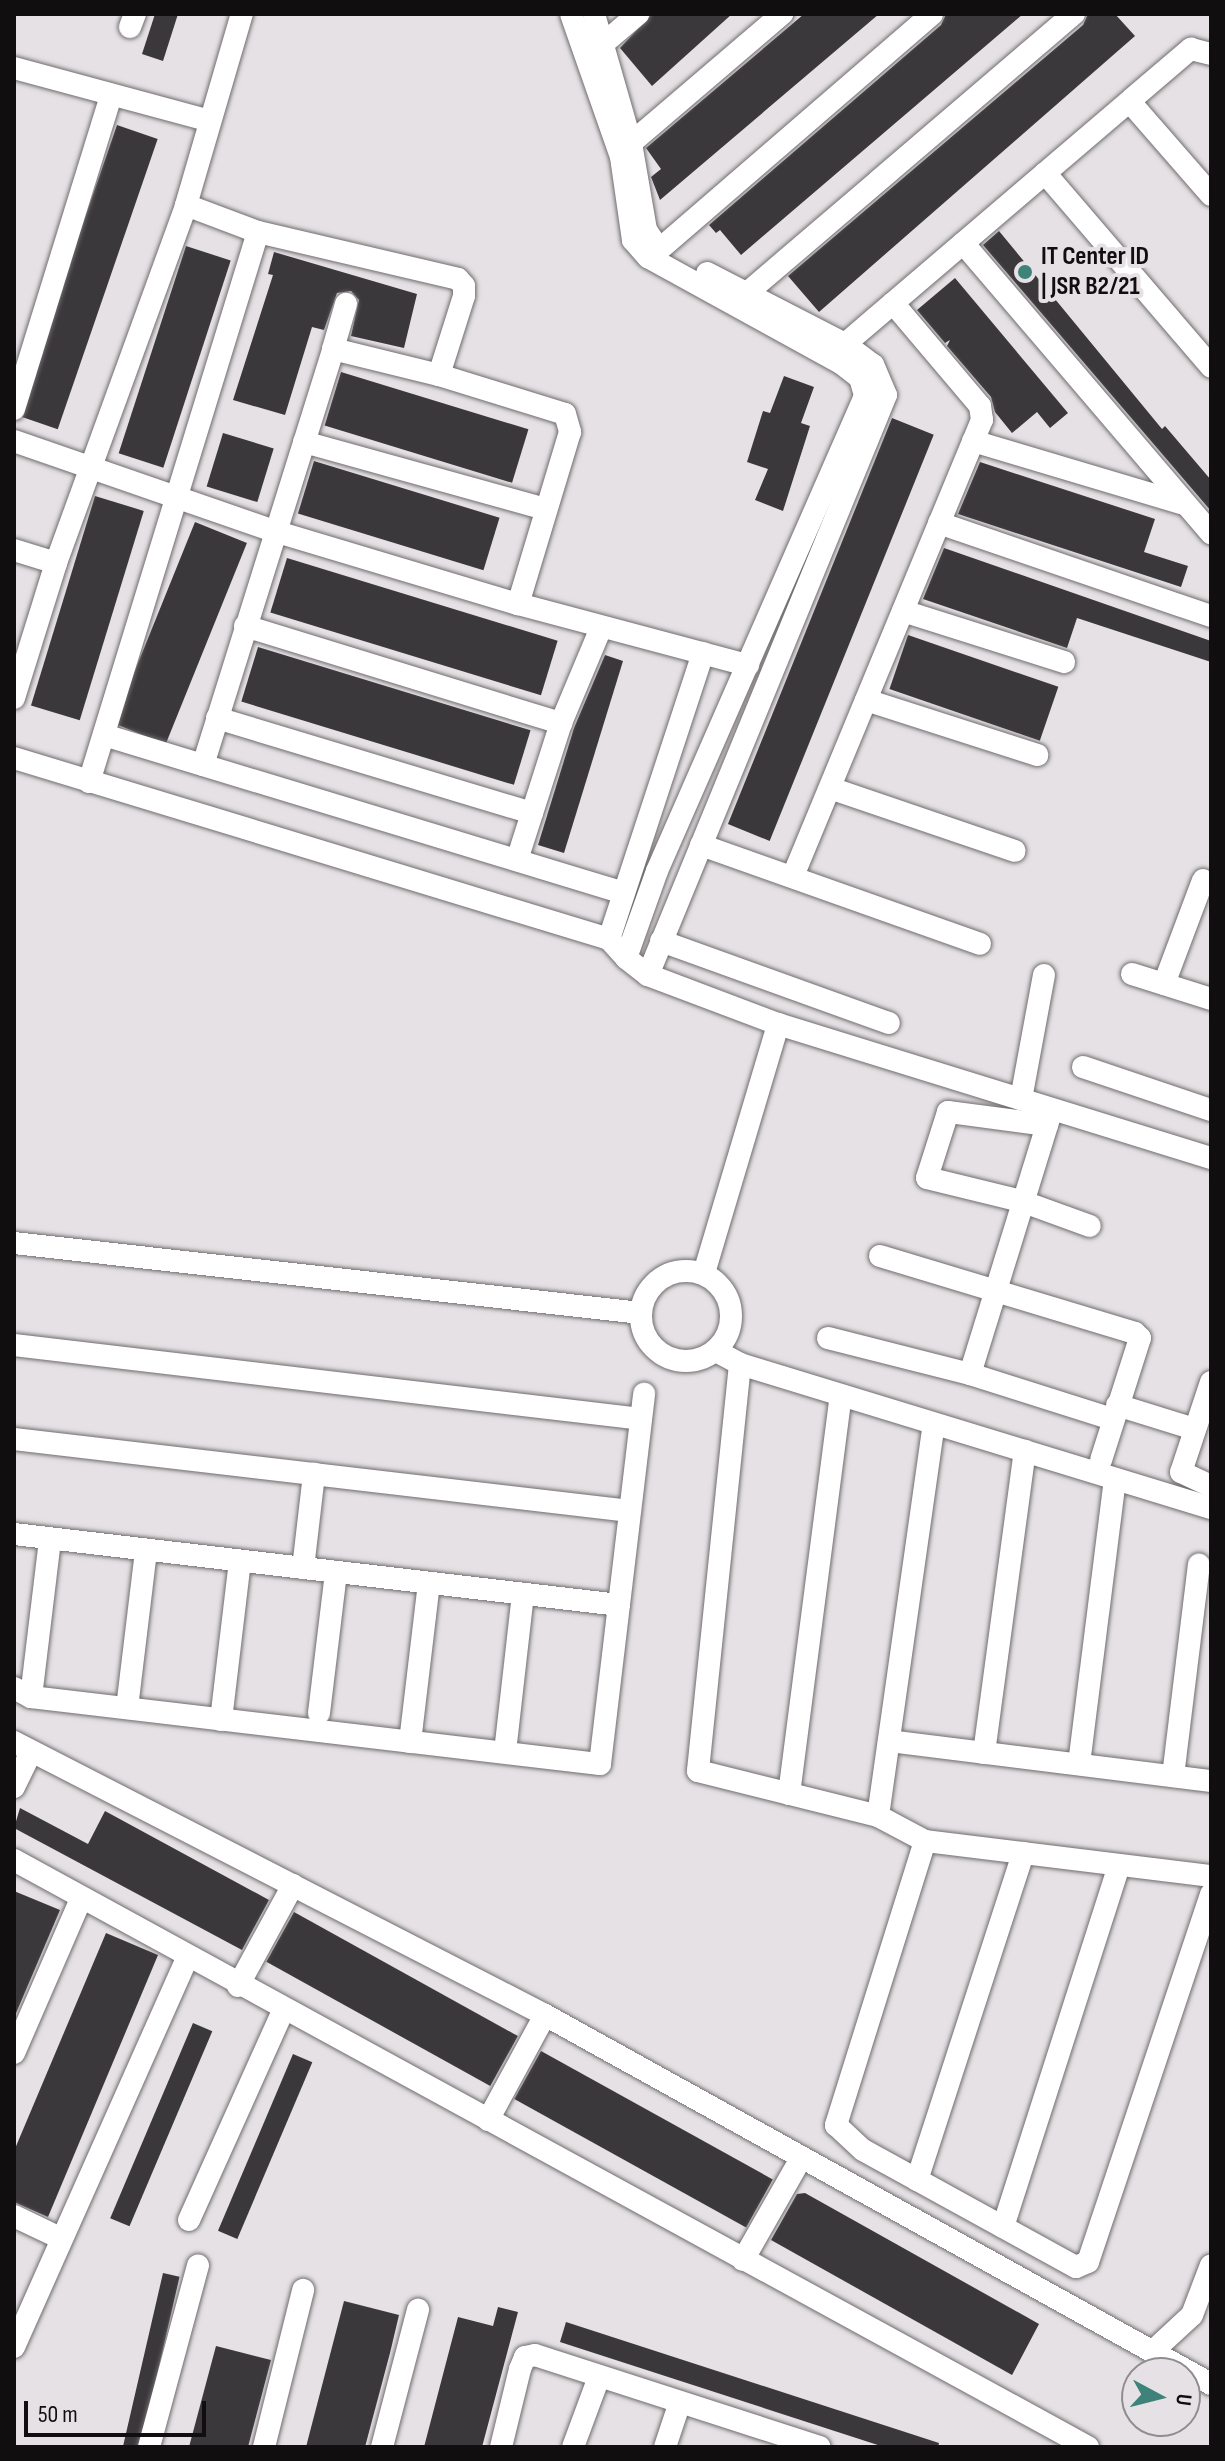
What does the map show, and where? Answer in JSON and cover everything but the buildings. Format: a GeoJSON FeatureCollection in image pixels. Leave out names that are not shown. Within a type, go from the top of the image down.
{"type":"FeatureCollection","features":[{"type":"Feature","properties":{"kind":"street"},"geometry":{"type":"LineString","coordinates":[[14,698],[20,657],[92,469],[186,205],[242,14]]}},
{"type":"Feature","properties":{"kind":"street"},"geometry":{"type":"LineString","coordinates":[[571,14],[621,157],[633,240],[648,257],[841,363],[864,386],[854,429],[657,871],[626,958]]}},
{"type":"Feature","properties":{"kind":"street"},"geometry":{"type":"LineString","coordinates":[[594,14],[631,143],[646,230],[661,248],[845,344],[873,365],[886,395],[648,975]]}},
{"type":"Feature","properties":{"kind":"street"},"geometry":{"type":"LineString","coordinates":[[604,43],[638,14]]}},
{"type":"Feature","properties":{"kind":"street"},"geometry":{"type":"LineString","coordinates":[[631,143],[782,14]]}},
{"type":"Feature","properties":{"kind":"street"},"geometry":{"type":"LineString","coordinates":[[661,248],[932,14]]}},
{"type":"Feature","properties":{"kind":"street"},"geometry":{"type":"LineString","coordinates":[[747,293],[1072,15]]}},
{"type":"Feature","properties":{"kind":"street"},"geometry":{"type":"LineString","coordinates":[[845,344],[1191,49],[1211,54]]}},
{"type":"Feature","properties":{"kind":"street"},"geometry":{"type":"LineString","coordinates":[[14,68],[210,121]]}},
{"type":"Feature","properties":{"kind":"street"},"geometry":{"type":"LineString","coordinates":[[14,409],[111,95]]}},
{"type":"Feature","properties":{"kind":"street"},"geometry":{"type":"LineString","coordinates":[[1130,102],[1211,195]]}},
{"type":"Feature","properties":{"kind":"street"},"geometry":{"type":"LineString","coordinates":[[1045,173],[1211,367]]}},
{"type":"Feature","properties":{"kind":"street"},"geometry":{"type":"LineString","coordinates":[[186,205],[258,232],[458,279],[464,296],[439,375]]}},
{"type":"Feature","properties":{"kind":"street"},"geometry":{"type":"LineString","coordinates":[[89,782],[258,232]]}},
{"type":"Feature","properties":{"kind":"street"},"geometry":{"type":"LineString","coordinates":[[963,243],[1211,533]]}},
{"type":"Feature","properties":{"kind":"street"},"geometry":{"type":"LineString","coordinates":[[793,876],[973,441],[982,409],[893,303]]}},
{"type":"Feature","properties":{"kind":"street"},"geometry":{"type":"LineString","coordinates":[[203,765],[346,304]]}},
{"type":"Feature","properties":{"kind":"street"},"geometry":{"type":"LineString","coordinates":[[333,349],[439,375],[565,414],[570,432],[518,604]]}},
{"type":"Feature","properties":{"kind":"street"},"geometry":{"type":"LineString","coordinates":[[14,441],[176,500],[274,531],[601,628],[748,665]]}},
{"type":"Feature","properties":{"kind":"street"},"geometry":{"type":"LineString","coordinates":[[973,441],[1184,504]]}},
{"type":"Feature","properties":{"kind":"street"},"geometry":{"type":"LineString","coordinates":[[304,442],[545,509]]}},
{"type":"Feature","properties":{"kind":"street"},"geometry":{"type":"LineString","coordinates":[[939,523],[1211,616]]}},
{"type":"Feature","properties":{"kind":"street"},"geometry":{"type":"LineString","coordinates":[[14,550],[56,563]]}},
{"type":"Feature","properties":{"kind":"street"},"geometry":{"type":"LineString","coordinates":[[903,611],[1064,662]]}},
{"type":"Feature","properties":{"kind":"street"},"geometry":{"type":"LineString","coordinates":[[245,626],[561,723]]}},
{"type":"Feature","properties":{"kind":"street"},"geometry":{"type":"LineString","coordinates":[[517,860],[561,723],[601,628]]}},
{"type":"Feature","properties":{"kind":"street"},"geometry":{"type":"LineString","coordinates":[[609,939],[703,653]]}},
{"type":"Feature","properties":{"kind":"street"},"geometry":{"type":"LineString","coordinates":[[866,700],[1037,755]]}},
{"type":"Feature","properties":{"kind":"street"},"geometry":{"type":"LineString","coordinates":[[217,718],[532,813]]}},
{"type":"Feature","properties":{"kind":"street"},"geometry":{"type":"LineString","coordinates":[[104,735],[624,893]]}},
{"type":"Feature","properties":{"kind":"street"},"geometry":{"type":"LineString","coordinates":[[14,758],[609,939],[626,958],[648,975],[778,1024],[1021,1099],[1050,1116]]}},
{"type":"Feature","properties":{"kind":"street"},"geometry":{"type":"LineString","coordinates":[[830,788],[1015,851]]}},
{"type":"Feature","properties":{"kind":"street"},"geometry":{"type":"LineString","coordinates":[[701,845],[980,944]]}},
{"type":"Feature","properties":{"kind":"street"},"geometry":{"type":"LineString","coordinates":[[1164,984],[1203,880]]}},
{"type":"Feature","properties":{"kind":"street"},"geometry":{"type":"LineString","coordinates":[[661,941],[889,1023]]}},
{"type":"Feature","properties":{"kind":"street"},"geometry":{"type":"LineString","coordinates":[[1132,974],[1211,999]]}},
{"type":"Feature","properties":{"kind":"street"},"geometry":{"type":"LineString","coordinates":[[1021,1099],[1044,975]]}},
{"type":"Feature","properties":{"kind":"street"},"geometry":{"type":"LineString","coordinates":[[704,1273],[778,1024]]}},
{"type":"Feature","properties":{"kind":"street"},"geometry":{"type":"LineString","coordinates":[[1083,1067],[1211,1110]]}},
{"type":"Feature","properties":{"kind":"street"},"geometry":{"type":"LineString","coordinates":[[1090,1226],[1021,1201],[918,1176],[948,1112],[1050,1116],[1211,1158]]}},
{"type":"Feature","properties":{"kind":"street"},"geometry":{"type":"LineString","coordinates":[[970,1374],[1021,1201],[1050,1116]]}},
{"type":"Feature","properties":{"kind":"street"},"geometry":{"type":"LineString","coordinates":[[14,1243],[641,1313]]}},
{"type":"Feature","properties":{"kind":"street"},"geometry":{"type":"LineString","coordinates":[[880,1256],[1135,1333],[1140,1338],[1101,1460]]}},
{"type":"Feature","properties":{"kind":"street"},"geometry":{"type":"LineString","coordinates":[[680,1270],[704,1273],[724,1290],[732,1315],[716,1351],[692,1361],[666,1356],[647,1339],[641,1313],[658,1280],[680,1270]]}},
{"type":"Feature","properties":{"kind":"street"},"geometry":{"type":"LineString","coordinates":[[828,1338],[1114,1412],[1194,1429]]}},
{"type":"Feature","properties":{"kind":"street"},"geometry":{"type":"LineString","coordinates":[[14,1345],[641,1419]]}},
{"type":"Feature","properties":{"kind":"street"},"geometry":{"type":"LineString","coordinates":[[716,1351],[740,1364],[1211,1508]]}},
{"type":"Feature","properties":{"kind":"street"},"geometry":{"type":"LineString","coordinates":[[740,1364],[698,1771],[878,1816],[925,1841],[1211,1876]]}},
{"type":"Feature","properties":{"kind":"street"},"geometry":{"type":"LineString","coordinates":[[1211,1382],[1181,1472],[1211,1486]]}},
{"type":"Feature","properties":{"kind":"street"},"geometry":{"type":"LineString","coordinates":[[50,1539],[23,1692],[221,1720],[600,1764],[644,1394]]}},
{"type":"Feature","properties":{"kind":"street"},"geometry":{"type":"LineString","coordinates":[[789,1794],[841,1395]]}},
{"type":"Feature","properties":{"kind":"street"},"geometry":{"type":"LineString","coordinates":[[878,1816],[934,1424]]}},
{"type":"Feature","properties":{"kind":"street"},"geometry":{"type":"LineString","coordinates":[[14,1439],[630,1511]]}},
{"type":"Feature","properties":{"kind":"street"},"geometry":{"type":"LineString","coordinates":[[984,1753],[1025,1451]]}},
{"type":"Feature","properties":{"kind":"street"},"geometry":{"type":"LineString","coordinates":[[303,1568],[314,1474]]}},
{"type":"Feature","properties":{"kind":"street"},"geometry":{"type":"LineString","coordinates":[[1079,1764],[1115,1479]]}},
{"type":"Feature","properties":{"kind":"street"},"geometry":{"type":"LineString","coordinates":[[14,1534],[619,1605]]}},
{"type":"Feature","properties":{"kind":"street"},"geometry":{"type":"LineString","coordinates":[[127,1708],[146,1550]]}},
{"type":"Feature","properties":{"kind":"street"},"geometry":{"type":"LineString","coordinates":[[221,1720],[240,1561]]}},
{"type":"Feature","properties":{"kind":"street"},"geometry":{"type":"LineString","coordinates":[[1173,1776],[1199,1565]]}},
{"type":"Feature","properties":{"kind":"street"},"geometry":{"type":"LineString","coordinates":[[319,1713],[336,1572]]}},
{"type":"Feature","properties":{"kind":"street"},"geometry":{"type":"LineString","coordinates":[[410,1742],[429,1583]]}},
{"type":"Feature","properties":{"kind":"street"},"geometry":{"type":"LineString","coordinates":[[505,1752],[523,1594]]}},
{"type":"Feature","properties":{"kind":"street"},"geometry":{"type":"LineString","coordinates":[[889,1741],[1211,1781]]}},
{"type":"Feature","properties":{"kind":"street"},"geometry":{"type":"LineString","coordinates":[[14,1787],[23,1747],[545,2015],[800,2160],[1211,2384]]}},
{"type":"Feature","properties":{"kind":"street"},"geometry":{"type":"LineString","coordinates":[[925,1841],[836,2125],[863,2150],[1076,2267],[1088,2262],[1211,1894]]}},
{"type":"Feature","properties":{"kind":"street"},"geometry":{"type":"LineString","coordinates":[[917,2180],[1023,1853]]}},
{"type":"Feature","properties":{"kind":"street"},"geometry":{"type":"LineString","coordinates":[[14,1860],[238,1986],[1088,2447]]}},
{"type":"Feature","properties":{"kind":"street"},"geometry":{"type":"LineString","coordinates":[[1003,2227],[1119,1865]]}},
{"type":"Feature","properties":{"kind":"street"},"geometry":{"type":"LineString","coordinates":[[238,1986],[293,1885]]}},
{"type":"Feature","properties":{"kind":"street"},"geometry":{"type":"LineString","coordinates":[[14,2053],[81,1899]]}},
{"type":"Feature","properties":{"kind":"street"},"geometry":{"type":"LineString","coordinates":[[14,2347],[58,2237],[187,1958]]}},
{"type":"Feature","properties":{"kind":"street"},"geometry":{"type":"LineString","coordinates":[[189,2220],[284,2009]]}},
{"type":"Feature","properties":{"kind":"street"},"geometry":{"type":"LineString","coordinates":[[488,2120],[545,2015]]}},
{"type":"Feature","properties":{"kind":"street"},"geometry":{"type":"LineString","coordinates":[[743,2260],[800,2160]]}},
{"type":"Feature","properties":{"kind":"street"},"geometry":{"type":"LineString","coordinates":[[14,2216],[58,2237]]}},
{"type":"Feature","properties":{"kind":"street"},"geometry":{"type":"LineString","coordinates":[[1152,2352],[1192,2315],[1211,2265]]}},
{"type":"Feature","properties":{"kind":"street"},"geometry":{"type":"LineString","coordinates":[[149,2447],[198,2266]]}},
{"type":"Feature","properties":{"kind":"street"},"geometry":{"type":"LineString","coordinates":[[264,2447],[303,2290]]}},
{"type":"Feature","properties":{"kind":"street"},"geometry":{"type":"LineString","coordinates":[[382,2447],[418,2310]]}},
{"type":"Feature","properties":{"kind":"street"},"geometry":{"type":"LineString","coordinates":[[501,2447],[525,2357],[535,2355],[780,2441],[820,2447]]}},
{"type":"Feature","properties":{"kind":"street"},"geometry":{"type":"LineString","coordinates":[[573,2447],[599,2377]]}},
{"type":"Feature","properties":{"kind":"street"},"geometry":{"type":"LineString","coordinates":[[665,2447],[679,2405]]}},
{"type":"Feature","properties":{"kind":"place","name":"IT Center ID | JSR B2/21"},"geometry":{"type":"Point","coordinates":[1025,272]}}]}
